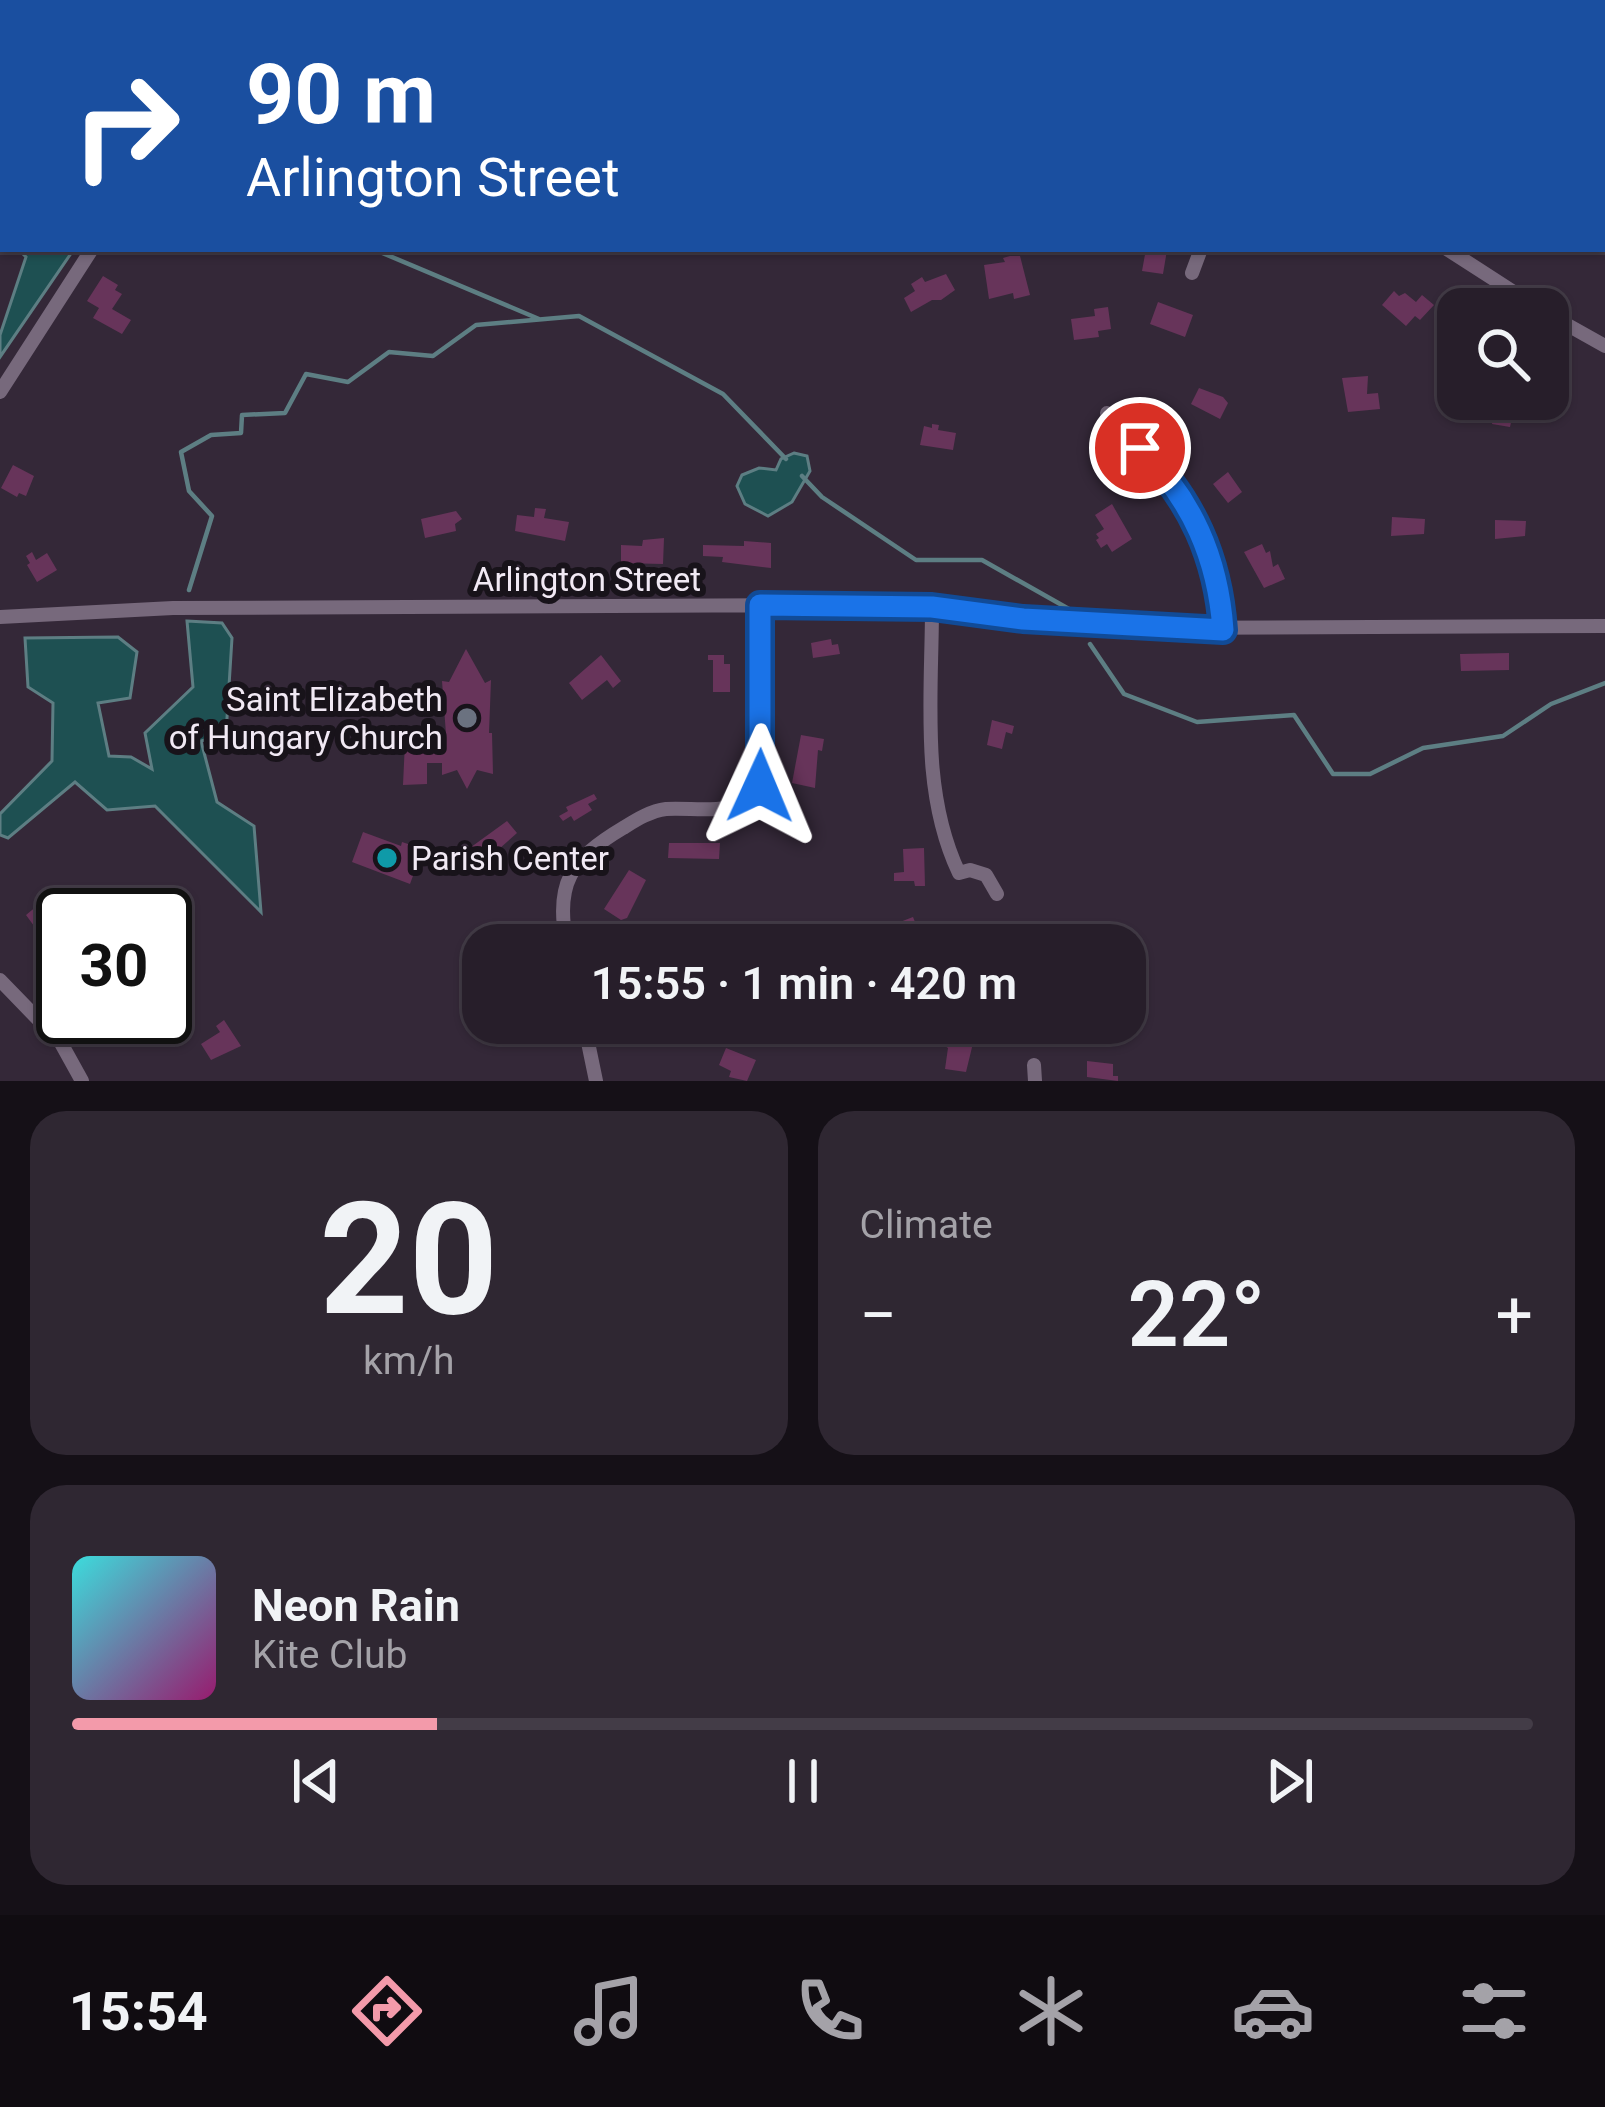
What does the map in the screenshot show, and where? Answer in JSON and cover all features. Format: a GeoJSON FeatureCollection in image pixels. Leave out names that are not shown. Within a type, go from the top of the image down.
{"type":"FeatureCollection","features":[{"type":"Feature","properties":{"kind":"street"},"geometry":{"type":"LineString","coordinates":[[0,392],[90,252]]}},
{"type":"Feature","properties":{"kind":"street"},"geometry":{"type":"LineString","coordinates":[[1192,273],[1200,252]]}},
{"type":"Feature","properties":{"kind":"street"},"geometry":{"type":"LineString","coordinates":[[1452,252],[1507,288]]}},
{"type":"Feature","properties":{"kind":"street"},"geometry":{"type":"LineString","coordinates":[[1569,326],[1605,346]]}},
{"type":"Feature","properties":{"kind":"street"},"geometry":{"type":"LineString","coordinates":[[1107,413],[1165,474],[1195,519],[1214,568],[1223,630]]}},
{"type":"Feature","properties":{"kind":"street"},"geometry":{"type":"LineString","coordinates":[[564,924],[564,891],[572,871],[592,848],[654,811],[732,808],[757,793],[760,605]]}},
{"type":"Feature","properties":{"kind":"street","name":"Arlington Street"},"geometry":{"type":"LineString","coordinates":[[0,617],[173,608],[760,605],[932,607],[1094,625],[1223,630],[1605,626]]}},
{"type":"Feature","properties":{"kind":"street"},"geometry":{"type":"LineString","coordinates":[[932,607],[937,808],[959,873],[986,875],[998,894]]}},
{"type":"Feature","properties":{"kind":"street"},"geometry":{"type":"LineString","coordinates":[[0,980],[62,1043],[82,1081]]}},
{"type":"Feature","properties":{"kind":"street"},"geometry":{"type":"LineString","coordinates":[[588,1044],[596,1081]]}},
{"type":"Feature","properties":{"kind":"shaded area"},"geometry":{"type":"Polygon","coordinates":[[[21,252],[72,252],[0,357],[0,335],[26,257],[21,252]]]}},
{"type":"Feature","properties":{"kind":"shaded area"},"geometry":{"type":"Polygon","coordinates":[[[794,453],[807,456],[810,471],[792,502],[768,516],[745,504],[737,486],[742,475],[759,468],[776,470],[781,459],[794,453]]]}},
{"type":"Feature","properties":{"kind":"shaded area"},"geometry":{"type":"Polygon","coordinates":[[[187,621],[222,623],[232,638],[226,734],[201,741],[217,802],[254,826],[261,912],[155,806],[107,810],[75,782],[8,838],[0,835],[0,814],[52,761],[53,703],[28,687],[25,638],[118,637],[137,652],[130,698],[98,703],[109,756],[131,757],[152,769],[145,733],[193,687],[187,621]]]}},
{"type":"Feature","properties":{"kind":"building"},"geometry":{"type":"Polygon","coordinates":[[[1145,252],[1167,252],[1163,274],[1142,271],[1145,252]]]}},
{"type":"Feature","properties":{"kind":"building"},"geometry":{"type":"Polygon","coordinates":[[[1020,256],[1030,295],[1014,299],[1013,293],[989,299],[984,265],[1005,262],[1003,258],[1020,256]]]}},
{"type":"Feature","properties":{"kind":"building"},"geometry":{"type":"Polygon","coordinates":[[[946,274],[955,290],[911,312],[904,298],[915,291],[911,284],[922,277],[925,282],[946,274]]]}},
{"type":"Feature","properties":{"kind":"building"},"geometry":{"type":"Polygon","coordinates":[[[103,276],[118,285],[115,290],[122,294],[112,309],[131,320],[122,334],[93,318],[99,308],[87,301],[103,276]]]}},
{"type":"Feature","properties":{"kind":"building"},"geometry":{"type":"Polygon","coordinates":[[[1394,291],[1416,302],[1422,295],[1434,305],[1420,320],[1415,316],[1406,326],[1382,305],[1394,291]]]}},
{"type":"Feature","properties":{"kind":"building"},"geometry":{"type":"Polygon","coordinates":[[[1158,302],[1193,315],[1185,337],[1150,324],[1158,302]]]}},
{"type":"Feature","properties":{"kind":"building"},"geometry":{"type":"Polygon","coordinates":[[[1108,307],[1111,329],[1098,331],[1099,337],[1074,340],[1071,319],[1095,316],[1094,309],[1108,307]]]}},
{"type":"Feature","properties":{"kind":"building"},"geometry":{"type":"Polygon","coordinates":[[[1368,376],[1367,394],[1378,393],[1380,409],[1348,412],[1342,378],[1368,376]]]}},
{"type":"Feature","properties":{"kind":"building"},"geometry":{"type":"Polygon","coordinates":[[[1199,388],[1228,403],[1220,419],[1191,404],[1199,388]]]}},
{"type":"Feature","properties":{"kind":"building"},"geometry":{"type":"Polygon","coordinates":[[[1493,420],[1512,420],[1510,427],[1492,424],[1493,420]]]}},
{"type":"Feature","properties":{"kind":"building"},"geometry":{"type":"Polygon","coordinates":[[[932,424],[956,433],[953,450],[920,445],[924,426],[932,428],[932,424]]]}},
{"type":"Feature","properties":{"kind":"building"},"geometry":{"type":"Polygon","coordinates":[[[13,465],[34,476],[26,496],[19,493],[17,497],[1,488],[13,465]]]}},
{"type":"Feature","properties":{"kind":"building"},"geometry":{"type":"Polygon","coordinates":[[[1228,472],[1242,492],[1228,503],[1213,484],[1228,472]]]}},
{"type":"Feature","properties":{"kind":"building"},"geometry":{"type":"Polygon","coordinates":[[[1112,504],[1132,539],[1112,552],[1096,540],[1104,529],[1095,515],[1112,504]]]}},
{"type":"Feature","properties":{"kind":"building"},"geometry":{"type":"Polygon","coordinates":[[[535,508],[546,509],[544,518],[569,522],[565,541],[515,531],[517,515],[534,517],[535,508]]]}},
{"type":"Feature","properties":{"kind":"building"},"geometry":{"type":"Polygon","coordinates":[[[456,511],[462,519],[455,524],[456,531],[425,538],[421,519],[456,511]]]}},
{"type":"Feature","properties":{"kind":"building"},"geometry":{"type":"Polygon","coordinates":[[[1392,517],[1425,519],[1424,534],[1391,536],[1392,517]]]}},
{"type":"Feature","properties":{"kind":"building"},"geometry":{"type":"Polygon","coordinates":[[[1495,520],[1526,521],[1525,536],[1495,539],[1495,520]]]}},
{"type":"Feature","properties":{"kind":"building"},"geometry":{"type":"Polygon","coordinates":[[[664,538],[663,564],[621,563],[621,545],[642,546],[643,540],[664,538]]]}},
{"type":"Feature","properties":{"kind":"building"},"geometry":{"type":"Polygon","coordinates":[[[744,541],[771,543],[771,568],[703,556],[703,545],[744,546],[744,541]]]}},
{"type":"Feature","properties":{"kind":"building"},"geometry":{"type":"Polygon","coordinates":[[[1262,544],[1285,579],[1264,588],[1244,552],[1262,544]]]}},
{"type":"Feature","properties":{"kind":"building"},"geometry":{"type":"Polygon","coordinates":[[[32,552],[36,560],[47,553],[57,570],[37,582],[27,565],[26,556],[32,552]]]}},
{"type":"Feature","properties":{"kind":"building"},"geometry":{"type":"Polygon","coordinates":[[[831,639],[840,654],[813,658],[811,643],[831,639]]]}},
{"type":"Feature","properties":{"kind":"building","name":"Saint Elizabeth of Hungary Church"},"geometry":{"type":"Polygon","coordinates":[[[466,649],[485,683],[491,680],[493,774],[477,770],[467,789],[457,770],[442,775],[442,763],[427,763],[427,784],[403,785],[405,742],[416,738],[442,741],[446,734],[442,681],[449,682],[466,649]]]}},
{"type":"Feature","properties":{"kind":"building"},"geometry":{"type":"Polygon","coordinates":[[[1509,653],[1509,670],[1461,671],[1460,654],[1509,653]]]}},
{"type":"Feature","properties":{"kind":"building"},"geometry":{"type":"Polygon","coordinates":[[[601,655],[621,681],[613,688],[607,680],[582,700],[569,683],[601,655]]]}},
{"type":"Feature","properties":{"kind":"building"},"geometry":{"type":"Polygon","coordinates":[[[708,655],[724,655],[724,664],[730,664],[730,692],[713,692],[713,660],[708,655]]]}},
{"type":"Feature","properties":{"kind":"building"},"geometry":{"type":"Polygon","coordinates":[[[992,720],[1014,726],[1012,734],[1006,732],[1002,749],[987,745],[992,720]]]}},
{"type":"Feature","properties":{"kind":"building"},"geometry":{"type":"Polygon","coordinates":[[[801,735],[824,739],[822,751],[818,750],[815,788],[792,783],[801,735]]]}},
{"type":"Feature","properties":{"kind":"building"},"geometry":{"type":"Polygon","coordinates":[[[594,794],[597,799],[588,804],[592,810],[574,821],[571,816],[563,821],[559,816],[568,811],[566,807],[594,794]]]}},
{"type":"Feature","properties":{"kind":"building"},"geometry":{"type":"Polygon","coordinates":[[[507,821],[517,833],[480,866],[467,850],[507,821]]]}},
{"type":"Feature","properties":{"kind":"building","name":"Parish Center"},"geometry":{"type":"Polygon","coordinates":[[[363,832],[414,846],[412,850],[421,854],[410,884],[352,862],[363,832]]]}},
{"type":"Feature","properties":{"kind":"building"},"geometry":{"type":"Polygon","coordinates":[[[669,843],[720,843],[719,859],[668,858],[669,843]]]}},
{"type":"Feature","properties":{"kind":"building"},"geometry":{"type":"Polygon","coordinates":[[[924,848],[925,886],[894,881],[894,873],[904,872],[903,849],[924,848]]]}},
{"type":"Feature","properties":{"kind":"building"},"geometry":{"type":"Polygon","coordinates":[[[629,870],[646,880],[627,918],[621,920],[604,909],[629,870]]]}},
{"type":"Feature","properties":{"kind":"building"},"geometry":{"type":"Polygon","coordinates":[[[36,907],[36,929],[26,915],[36,907]]]}},
{"type":"Feature","properties":{"kind":"building"},"geometry":{"type":"Polygon","coordinates":[[[224,1020],[241,1046],[211,1060],[201,1044],[220,1032],[216,1026],[224,1020]]]}},
{"type":"Feature","properties":{"kind":"building"},"geometry":{"type":"Polygon","coordinates":[[[942,1044],[973,1044],[966,1072],[945,1069],[948,1048],[942,1044]]]}},
{"type":"Feature","properties":{"kind":"building"},"geometry":{"type":"Polygon","coordinates":[[[726,1048],[756,1060],[747,1081],[729,1077],[731,1071],[719,1065],[726,1048]]]}},
{"type":"Feature","properties":{"kind":"building"},"geometry":{"type":"Polygon","coordinates":[[[1087,1061],[1113,1064],[1118,1081],[1087,1077],[1087,1061]]]}},
{"type":"Feature","properties":{"kind":"waterway"},"geometry":{"type":"LineString","coordinates":[[380,252],[539,319]]}},
{"type":"Feature","properties":{"kind":"waterway"},"geometry":{"type":"LineString","coordinates":[[189,590],[212,516],[189,491],[181,452],[211,435],[241,433],[242,415],[285,413],[306,374],[348,382],[389,352],[433,356],[476,325],[579,316],[723,394],[786,459]]}},
{"type":"Feature","properties":{"kind":"waterway"},"geometry":{"type":"LineString","coordinates":[[802,476],[822,497],[916,560],[982,560],[1076,613]]}},
{"type":"Feature","properties":{"kind":"waterway"},"geometry":{"type":"LineString","coordinates":[[1090,644],[1124,694],[1197,722],[1294,715],[1333,774],[1370,774],[1423,748],[1503,736],[1551,704],[1605,683]]}},
{"type":"Feature","properties":{"kind":"place","name":"Saint Elizabeth of Hungary Church"},"geometry":{"type":"Point","coordinates":[467,718]}},
{"type":"Feature","properties":{"kind":"place","name":"Parish Center"},"geometry":{"type":"Point","coordinates":[387,858]}},
{"type":"Feature","properties":{"kind":"route"},"geometry":{"type":"LineString","coordinates":[[760,786],[760,605],[932,607],[1023,619],[1223,630],[1218,584],[1198,525],[1165,474],[1140,448]]}}]}
